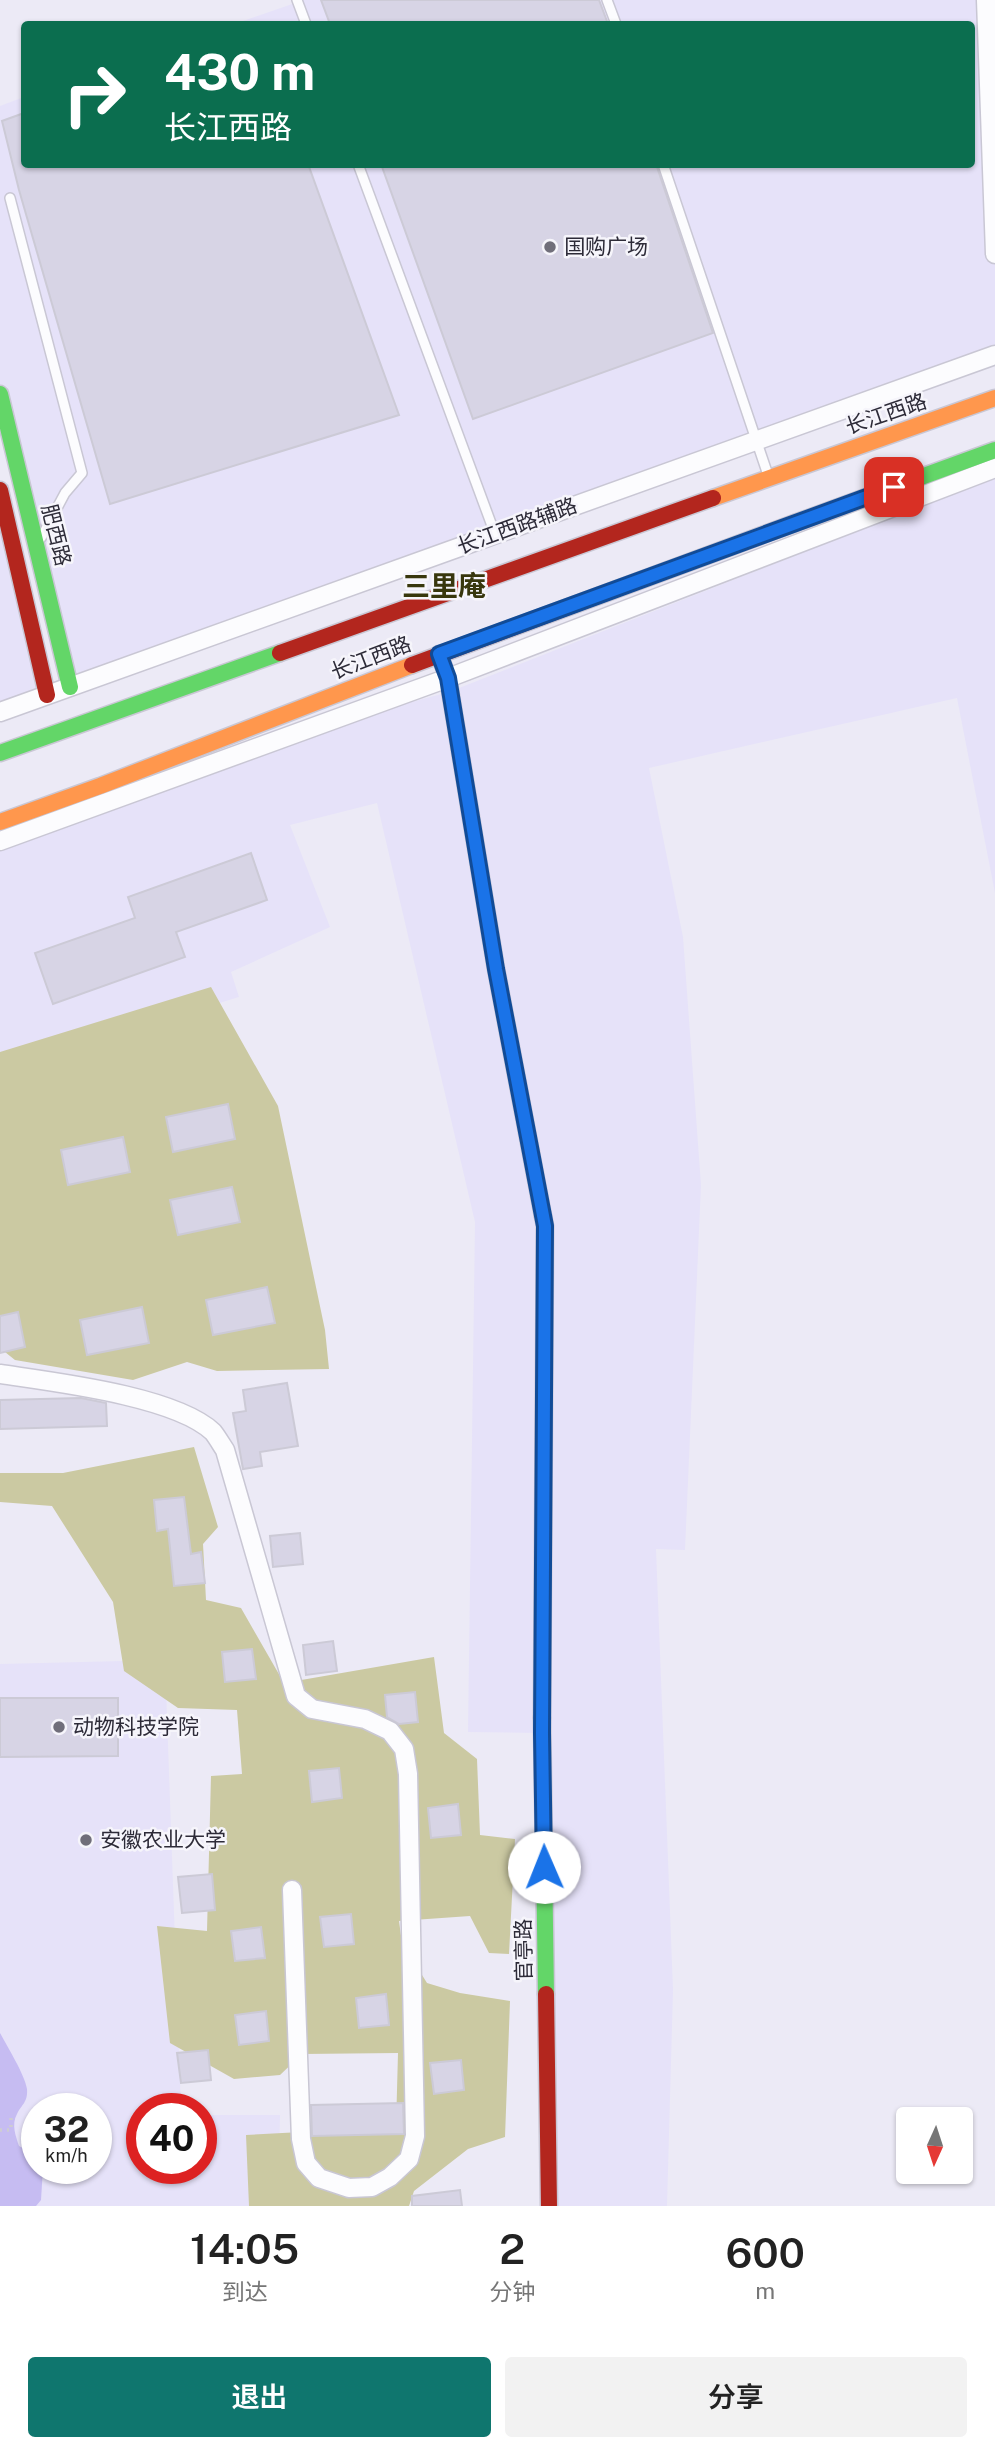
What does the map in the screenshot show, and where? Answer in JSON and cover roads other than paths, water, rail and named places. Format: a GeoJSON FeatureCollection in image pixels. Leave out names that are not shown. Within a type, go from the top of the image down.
{"type":"FeatureCollection","features":[{"type":"Feature","properties":{"kind":"main road","name":"肥西路"},"geometry":{"type":"LineString","coordinates":[[0,394],[71,687]]}},
{"type":"Feature","properties":{"kind":"main road","name":"长江西路"},"geometry":{"type":"LineString","coordinates":[[0,753],[995,398]]}},
{"type":"Feature","properties":{"kind":"main road","name":"长江西路"},"geometry":{"type":"LineString","coordinates":[[0,822],[100,786],[439,654],[995,450]]}},
{"type":"Feature","properties":{"kind":"main road","name":"肥西路"},"geometry":{"type":"LineString","coordinates":[[0,490],[47,695]]}},
{"type":"Feature","properties":{"kind":"main road","name":"官亭路"},"geometry":{"type":"LineString","coordinates":[[439,654],[448,678],[496,969],[545,1226],[542,1733],[549,2206]]}},
{"type":"Feature","properties":{"kind":"street"},"geometry":{"type":"LineString","coordinates":[[986,0],[995,254]]}},
{"type":"Feature","properties":{"kind":"street","name":"长江西路辅路"},"geometry":{"type":"LineString","coordinates":[[0,712],[995,355]]}},
{"type":"Feature","properties":{"kind":"street"},"geometry":{"type":"LineString","coordinates":[[0,841],[448,678],[995,468]]}},
{"type":"Feature","properties":{"kind":"street"},"geometry":{"type":"LineString","coordinates":[[0,1374],[75,1385],[158,1404],[195,1420],[213,1433],[225,1450],[296,1696],[312,1709],[365,1719],[390,1731],[404,1749],[408,1774],[415,2136],[409,2159],[390,2178],[372,2187],[349,2188],[319,2178],[306,2163],[301,2139],[292,1890]]}},
{"type":"Feature","properties":{"kind":"lane"},"geometry":{"type":"LineString","coordinates":[[297,0],[305,21]]}},
{"type":"Feature","properties":{"kind":"lane"},"geometry":{"type":"LineString","coordinates":[[607,0],[615,21]]}},
{"type":"Feature","properties":{"kind":"lane"},"geometry":{"type":"LineString","coordinates":[[359,168],[495,534]]}},
{"type":"Feature","properties":{"kind":"lane"},"geometry":{"type":"LineString","coordinates":[[664,168],[768,477]]}},
{"type":"Feature","properties":{"kind":"lane"},"geometry":{"type":"LineString","coordinates":[[10,198],[82,473],[65,493],[37,546]]}},
{"type":"Feature","properties":{"kind":"place","name":"国购广场"},"geometry":{"type":"Point","coordinates":[550,247]}},
{"type":"Feature","properties":{"kind":"place","name":"动物科技学院"},"geometry":{"type":"Point","coordinates":[59,1727]}},
{"type":"Feature","properties":{"kind":"place","name":"安徽农业大学"},"geometry":{"type":"Point","coordinates":[86,1840]}},
{"type":"Feature","properties":{"kind":"district","name":"三里庵"},"geometry":{"type":"Point","coordinates":[444,586]}}]}
